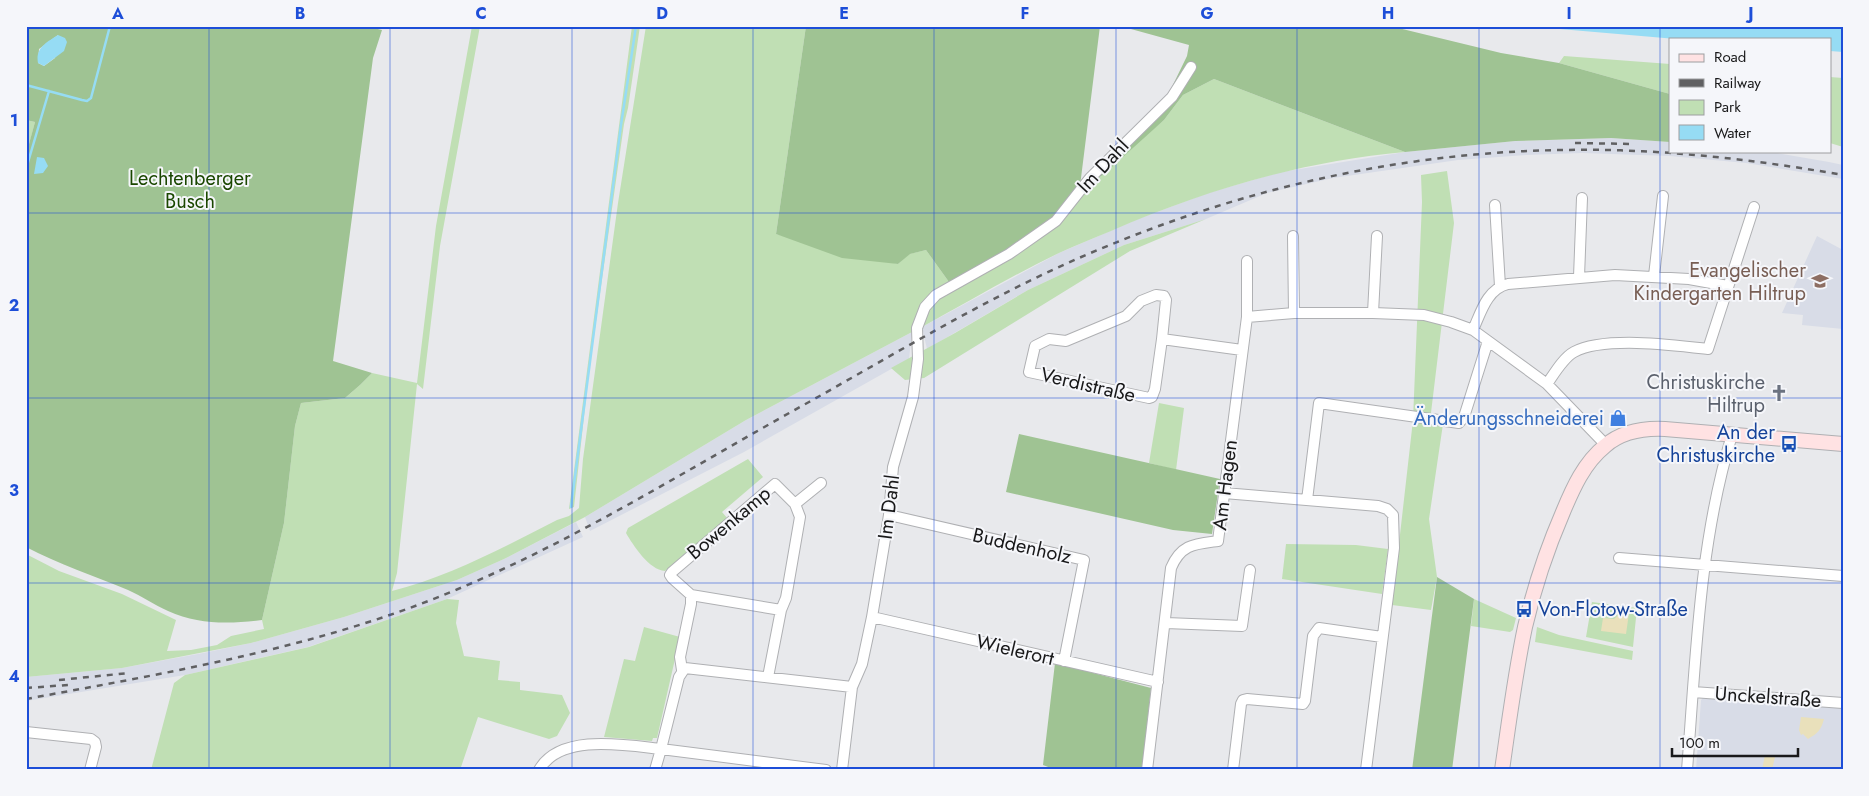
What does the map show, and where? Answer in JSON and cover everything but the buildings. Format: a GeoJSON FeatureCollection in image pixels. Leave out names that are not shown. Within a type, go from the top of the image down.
{"type":"FeatureCollection","features":[{"type":"Feature","properties":{"kind":"street","name":"Im Dahl"},"geometry":{"type":"LineString","coordinates":[[842,770],[852,687],[862,664],[872,617],[889,515],[893,467],[913,397],[918,359],[916,328],[925,308],[936,295],[1009,254],[1056,221],[1090,178],[1172,97],[1191,67]]}},
{"type":"Feature","properties":{"kind":"street"},"geometry":{"type":"LineString","coordinates":[[1654,276],[1663,196]]}},
{"type":"Feature","properties":{"kind":"street"},"geometry":{"type":"LineString","coordinates":[[1579,277],[1582,198]]}},
{"type":"Feature","properties":{"kind":"street"},"geometry":{"type":"LineString","coordinates":[[1495,205],[1500,286]]}},
{"type":"Feature","properties":{"kind":"street"},"geometry":{"type":"LineString","coordinates":[[1547,384],[1572,353],[1588,346],[1647,344],[1708,349],[1754,207]]}},
{"type":"Feature","properties":{"kind":"street"},"geometry":{"type":"LineString","coordinates":[[1293,236],[1294,314]]}},
{"type":"Feature","properties":{"kind":"street"},"geometry":{"type":"LineString","coordinates":[[1372,313],[1377,236]]}},
{"type":"Feature","properties":{"kind":"street","name":"Am Hagen"},"geometry":{"type":"LineString","coordinates":[[1151,769],[1158,682],[1171,568],[1175,559],[1190,545],[1218,541],[1247,316],[1247,261]]}},
{"type":"Feature","properties":{"kind":"street"},"geometry":{"type":"LineString","coordinates":[[1473,330],[1486,301],[1494,290],[1500,286],[1579,277],[1654,276],[1689,279],[1728,286]]}},
{"type":"Feature","properties":{"kind":"street","name":"Verdistraße"},"geometry":{"type":"LineString","coordinates":[[1156,295],[1164,296],[1166,300],[1162,339],[1155,389],[1152,397],[1149,398],[1029,372],[1035,346],[1049,340],[1066,341],[1126,316],[1137,304],[1156,295]]}},
{"type":"Feature","properties":{"kind":"street"},"geometry":{"type":"LineString","coordinates":[[1247,316],[1372,313],[1424,315],[1451,322],[1473,330],[1547,384],[1606,445]]}},
{"type":"Feature","properties":{"kind":"street"},"geometry":{"type":"LineString","coordinates":[[1162,339],[1242,350]]}},
{"type":"Feature","properties":{"kind":"street"},"geometry":{"type":"LineString","coordinates":[[1307,500],[1319,403],[1458,422],[1464,417],[1488,341]]}},
{"type":"Feature","properties":{"kind":"street"},"geometry":{"type":"LineString","coordinates":[[1502,770],[1524,629],[1546,557],[1576,482],[1589,462],[1606,445],[1623,435],[1645,429],[1665,428],[1843,444]]}},
{"type":"Feature","properties":{"kind":"street"},"geometry":{"type":"LineString","coordinates":[[1687,770],[1704,565],[1715,502],[1732,435]]}},
{"type":"Feature","properties":{"kind":"street"},"geometry":{"type":"LineString","coordinates":[[795,504],[821,483]]}},
{"type":"Feature","properties":{"kind":"street","name":"Bowenkamp"},"geometry":{"type":"LineString","coordinates":[[691,596],[672,578],[670,575],[672,572],[775,484],[795,504],[800,517],[786,598],[781,610],[768,677]]}},
{"type":"Feature","properties":{"kind":"street"},"geometry":{"type":"LineString","coordinates":[[1224,493],[1378,506],[1387,509],[1393,515],[1394,548],[1366,770]]}},
{"type":"Feature","properties":{"kind":"street","name":"Buddenholz"},"geometry":{"type":"LineString","coordinates":[[889,515],[1084,560],[1064,662]]}},
{"type":"Feature","properties":{"kind":"street"},"geometry":{"type":"LineString","coordinates":[[1619,558],[1843,576]]}},
{"type":"Feature","properties":{"kind":"street"},"geometry":{"type":"LineString","coordinates":[[1166,623],[1242,626],[1250,570]]}},
{"type":"Feature","properties":{"kind":"street"},"geometry":{"type":"LineString","coordinates":[[656,770],[682,670],[680,657],[691,596],[781,610]]}},
{"type":"Feature","properties":{"kind":"street","name":"Wielerort"},"geometry":{"type":"LineString","coordinates":[[872,617],[1158,682]]}},
{"type":"Feature","properties":{"kind":"street"},"geometry":{"type":"LineString","coordinates":[[1233,770],[1243,700],[1303,704],[1305,702],[1313,636],[1319,628],[1382,637]]}},
{"type":"Feature","properties":{"kind":"street"},"geometry":{"type":"LineString","coordinates":[[682,670],[689,668],[852,687]]}},
{"type":"Feature","properties":{"kind":"street","name":"Unckelstraße"},"geometry":{"type":"LineString","coordinates":[[1693,692],[1843,703]]}},
{"type":"Feature","properties":{"kind":"street"},"geometry":{"type":"LineString","coordinates":[[26,732],[91,739],[95,742],[96,747],[90,770]]}},
{"type":"Feature","properties":{"kind":"street"},"geometry":{"type":"LineString","coordinates":[[539,770],[551,755],[567,749],[586,745],[619,744],[826,770]]}},
{"type":"Feature","properties":{"kind":"shaded area"},"geometry":{"type":"Polygon","coordinates":[[[1611,138],[1669,142],[1669,152],[1771,152],[1843,165],[1843,179],[1746,163],[1670,156],[1582,153],[1458,160],[1333,178],[1267,193],[1206,219],[1124,245],[1028,290],[927,349],[922,327],[1059,253],[1138,219],[1208,193],[1281,172],[1405,152],[1515,141],[1611,138]]]}},
{"type":"Feature","properties":{"kind":"shaded area","name":"Evangelischer Kindergarten Hiltrup"},"geometry":{"type":"Polygon","coordinates":[[[1817,236],[1843,250],[1843,329],[1802,325],[1803,315],[1782,313],[1817,236]]]}},
{"type":"Feature","properties":{"kind":"shaded area"},"geometry":{"type":"Polygon","coordinates":[[[912,332],[909,359],[744,452],[590,531],[585,517],[746,420],[912,332]]]}},
{"type":"Feature","properties":{"kind":"shaded area"},"geometry":{"type":"Polygon","coordinates":[[[576,522],[583,537],[447,599],[308,647],[185,675],[26,701],[26,677],[122,668],[203,653],[251,643],[344,617],[457,580],[504,559],[576,522]]]}},
{"type":"Feature","properties":{"kind":"shaded area"},"geometry":{"type":"Polygon","coordinates":[[[1704,697],[1843,708],[1843,770],[1696,770],[1701,700],[1704,697]]]}},
{"type":"Feature","properties":{"kind":"green space","name":"Lechtenberger Busch"},"geometry":{"type":"Polygon","coordinates":[[[26,26],[365,26],[382,30],[373,58],[333,361],[372,373],[345,398],[301,403],[295,426],[284,523],[262,620],[215,622],[180,616],[128,590],[26,547],[26,155],[35,122],[26,120],[26,26]],[[58,35],[39,49],[38,63],[44,66],[55,58],[58,35]]]}},
{"type":"Feature","properties":{"kind":"green space"},"geometry":{"type":"Polygon","coordinates":[[[472,26],[480,26],[440,246],[423,389],[417,384],[397,573],[392,591],[456,569],[569,516],[579,508],[583,459],[618,203],[646,26],[806,26],[776,234],[898,264],[909,254],[926,250],[949,282],[925,303],[912,332],[746,420],[585,517],[504,559],[457,580],[344,617],[251,643],[122,668],[26,677],[26,554],[59,571],[122,594],[176,620],[167,651],[191,650],[217,645],[231,636],[264,629],[262,620],[284,523],[295,426],[301,403],[345,398],[372,373],[417,383],[436,226],[472,26]]]}},
{"type":"Feature","properties":{"kind":"green space"},"geometry":{"type":"Polygon","coordinates":[[[632,26],[640,26],[589,371],[574,507],[569,509],[632,26]]]}},
{"type":"Feature","properties":{"kind":"green space"},"geometry":{"type":"Polygon","coordinates":[[[806,26],[1100,26],[1080,186],[1054,216],[1008,250],[949,282],[926,250],[910,254],[898,264],[842,258],[776,234],[806,26]]]}},
{"type":"Feature","properties":{"kind":"green space"},"geometry":{"type":"Polygon","coordinates":[[[1120,26],[1390,26],[1501,53],[1559,63],[1669,94],[1669,142],[1611,138],[1515,141],[1405,152],[1214,79],[1183,95],[1164,120],[1103,175],[1094,179],[1169,93],[1187,56],[1189,45],[1120,26]]]}},
{"type":"Feature","properties":{"kind":"green space"},"geometry":{"type":"Polygon","coordinates":[[[1564,56],[1669,64],[1669,94],[1559,63],[1564,56]]]}},
{"type":"Feature","properties":{"kind":"green space"},"geometry":{"type":"Polygon","coordinates":[[[1832,77],[1843,78],[1843,147],[1832,144],[1832,77]]]}},
{"type":"Feature","properties":{"kind":"green space"},"geometry":{"type":"Polygon","coordinates":[[[1214,79],[1405,152],[1329,162],[1292,170],[1218,190],[1146,216],[1059,253],[922,327],[928,309],[938,296],[1011,257],[1094,179],[1164,120],[1183,95],[1214,79]]]}},
{"type":"Feature","properties":{"kind":"green space"},"geometry":{"type":"Polygon","coordinates":[[[26,120],[35,122],[26,156],[26,120]]]}},
{"type":"Feature","properties":{"kind":"green space"},"geometry":{"type":"Polygon","coordinates":[[[1447,171],[1454,223],[1430,421],[1443,424],[1429,519],[1437,577],[1431,610],[1392,605],[1413,420],[1422,202],[1421,175],[1447,171]]]}},
{"type":"Feature","properties":{"kind":"green space"},"geometry":{"type":"Polygon","coordinates":[[[1206,219],[1130,251],[924,378],[905,380],[891,368],[1028,290],[1124,245],[1206,219]]]}},
{"type":"Feature","properties":{"kind":"green space"},"geometry":{"type":"Polygon","coordinates":[[[1159,403],[1184,408],[1176,470],[1149,463],[1159,403]]]}},
{"type":"Feature","properties":{"kind":"green space"},"geometry":{"type":"Polygon","coordinates":[[[1019,434],[1220,479],[1212,534],[1173,530],[1006,492],[1019,434]]]}},
{"type":"Feature","properties":{"kind":"green space"},"geometry":{"type":"Polygon","coordinates":[[[748,459],[763,477],[722,512],[728,519],[665,571],[659,570],[647,562],[626,533],[628,528],[748,459]]]}},
{"type":"Feature","properties":{"kind":"green space"},"geometry":{"type":"Polygon","coordinates":[[[1286,544],[1356,545],[1388,549],[1382,594],[1282,579],[1286,544]]]}},
{"type":"Feature","properties":{"kind":"green space"},"geometry":{"type":"Polygon","coordinates":[[[1437,577],[1474,599],[1452,770],[1412,770],[1437,577]]]}},
{"type":"Feature","properties":{"kind":"green space"},"geometry":{"type":"Polygon","coordinates":[[[447,599],[459,600],[456,623],[464,656],[500,661],[498,680],[520,682],[520,690],[562,695],[570,713],[557,736],[549,739],[478,717],[460,770],[151,770],[174,683],[185,675],[309,647],[447,599]]]}},
{"type":"Feature","properties":{"kind":"green space"},"geometry":{"type":"Polygon","coordinates":[[[1474,599],[1516,618],[1513,630],[1510,632],[1471,626],[1474,599]]]}},
{"type":"Feature","properties":{"kind":"green space"},"geometry":{"type":"Polygon","coordinates":[[[1592,602],[1637,608],[1633,647],[1586,637],[1592,602]]]}},
{"type":"Feature","properties":{"kind":"green space"},"geometry":{"type":"Polygon","coordinates":[[[644,627],[680,637],[657,738],[653,738],[652,741],[604,737],[624,659],[635,661],[644,627]]]}},
{"type":"Feature","properties":{"kind":"green space"},"geometry":{"type":"Polygon","coordinates":[[[1537,627],[1559,635],[1633,651],[1632,660],[1535,642],[1537,627]]]}},
{"type":"Feature","properties":{"kind":"green space"},"geometry":{"type":"Polygon","coordinates":[[[1055,663],[1151,688],[1142,770],[1056,770],[1043,765],[1055,663]]]}},
{"type":"Feature","properties":{"kind":"sand"},"geometry":{"type":"Polygon","coordinates":[[[1623,611],[1629,613],[1626,634],[1601,631],[1603,618],[1614,619],[1623,611]]]}},
{"type":"Feature","properties":{"kind":"sand"},"geometry":{"type":"Polygon","coordinates":[[[1801,717],[1824,719],[1819,731],[1808,739],[1803,734],[1801,735],[1799,730],[1801,717]]]}},
{"type":"Feature","properties":{"kind":"sand"},"geometry":{"type":"Polygon","coordinates":[[[1765,755],[1775,757],[1772,770],[1762,770],[1765,755]]]}},
{"type":"Feature","properties":{"kind":"water"},"geometry":{"type":"Polygon","coordinates":[[[1525,26],[1843,26],[1843,52],[1832,51],[1832,38],[1669,38],[1525,26]]]}},
{"type":"Feature","properties":{"kind":"water"},"geometry":{"type":"Polygon","coordinates":[[[58,35],[65,38],[67,42],[64,51],[44,66],[38,63],[40,49],[58,35]]]}},
{"type":"Feature","properties":{"kind":"water"},"geometry":{"type":"Polygon","coordinates":[[[37,157],[44,158],[48,166],[43,173],[34,174],[37,157]]]}},
{"type":"Feature","properties":{"kind":"waterway"},"geometry":{"type":"LineString","coordinates":[[26,85],[87,101],[91,98],[110,26]]}},
{"type":"Feature","properties":{"kind":"waterway"},"geometry":{"type":"LineString","coordinates":[[571,507],[621,125],[636,26]]}},
{"type":"Feature","properties":{"kind":"waterway"},"geometry":{"type":"LineString","coordinates":[[26,169],[49,91]]}},
{"type":"Feature","properties":{"kind":"railway"},"geometry":{"type":"LineString","coordinates":[[1575,143],[1635,144]]}},
{"type":"Feature","properties":{"kind":"railway"},"geometry":{"type":"LineString","coordinates":[[26,699],[191,668],[300,642],[353,627],[458,589],[503,569],[592,524],[994,299],[1110,245],[1164,224],[1219,206],[1332,176],[1389,165],[1505,152],[1598,150],[1669,153],[1774,164],[1843,175]]}},
{"type":"Feature","properties":{"kind":"railway"},"geometry":{"type":"LineString","coordinates":[[59,680],[129,673]]}},
{"type":"Feature","properties":{"kind":"railway"},"geometry":{"type":"LineString","coordinates":[[26,688],[68,685]]}},
{"type":"Feature","properties":{"kind":"place","name":"Evangelischer Kindergarten Hiltrup"},"geometry":{"type":"Point","coordinates":[1820,281]}},
{"type":"Feature","properties":{"kind":"place","name":"Christuskirche Hiltrup"},"geometry":{"type":"Point","coordinates":[1779,393]}},
{"type":"Feature","properties":{"kind":"place","name":"Änderungsschneiderei"},"geometry":{"type":"Point","coordinates":[1618,418]}},
{"type":"Feature","properties":{"kind":"place","name":"An der Christuskirche"},"geometry":{"type":"Point","coordinates":[1789,444]}},
{"type":"Feature","properties":{"kind":"place","name":"Von-Flotow-Straße"},"geometry":{"type":"Point","coordinates":[1524,609]}}]}
